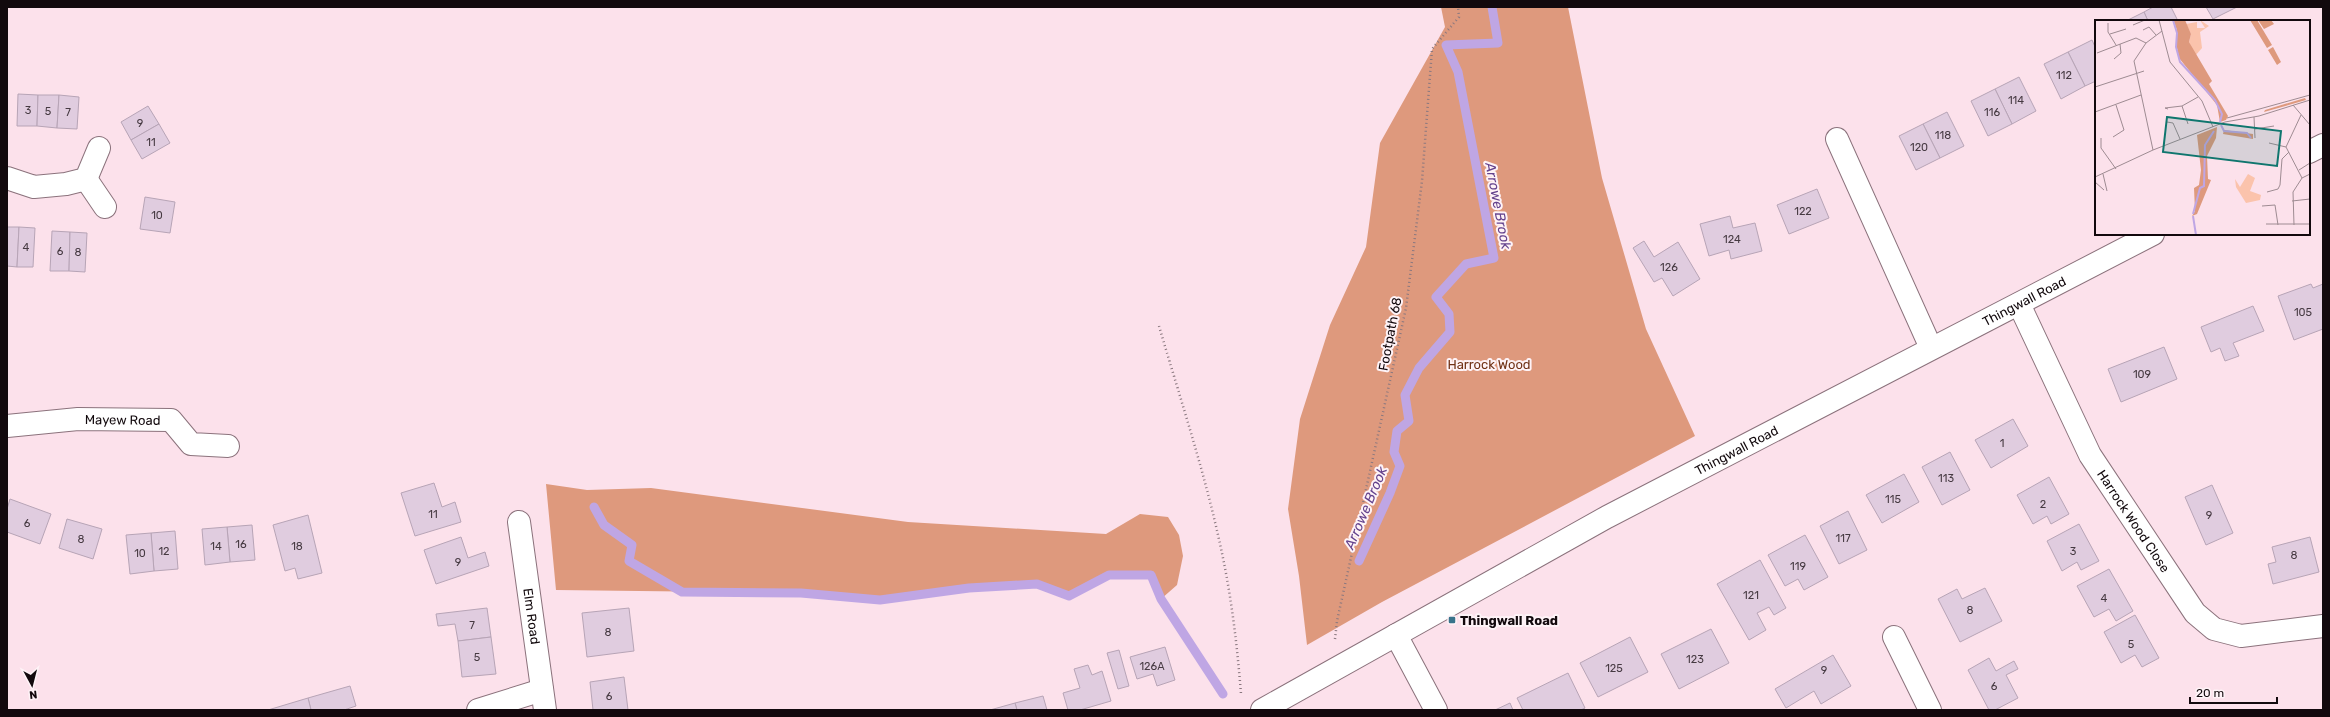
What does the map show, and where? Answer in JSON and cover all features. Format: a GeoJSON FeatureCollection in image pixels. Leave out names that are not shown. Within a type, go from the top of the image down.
{"type":"FeatureCollection","features":[{"type":"Feature","properties":{"kind":"street"},"geometry":{"type":"LineString","coordinates":[[1837,139],[1931,348]]}},
{"type":"Feature","properties":{"kind":"street"},"geometry":{"type":"LineString","coordinates":[[2310,152],[2323,145]]}},
{"type":"Feature","properties":{"kind":"street"},"geometry":{"type":"LineString","coordinates":[[86,179],[99,148]]}},
{"type":"Feature","properties":{"kind":"street"},"geometry":{"type":"LineString","coordinates":[[7,178],[34,187],[66,184],[86,179]]}},
{"type":"Feature","properties":{"kind":"street"},"geometry":{"type":"LineString","coordinates":[[86,179],[105,207]]}},
{"type":"Feature","properties":{"kind":"street","name":"Thingwall Road"},"geometry":{"type":"LineString","coordinates":[[1252,706],[1333,671],[1607,517],[2151,235]]}},
{"type":"Feature","properties":{"kind":"street","name":"Harrock Wood Close"},"geometry":{"type":"LineString","coordinates":[[2019,304],[2090,455],[2195,613],[2214,629],[2241,636],[2323,626]]}},
{"type":"Feature","properties":{"kind":"street","name":"Mayew Road"},"geometry":{"type":"LineString","coordinates":[[7,426],[78,419],[171,420],[191,444],[228,446]]}},
{"type":"Feature","properties":{"kind":"street","name":"Elm Road"},"geometry":{"type":"LineString","coordinates":[[519,522],[544,700]]}},
{"type":"Feature","properties":{"kind":"street"},"geometry":{"type":"LineString","coordinates":[[1396,635],[1436,710]]}},
{"type":"Feature","properties":{"kind":"street"},"geometry":{"type":"LineString","coordinates":[[1894,637],[1930,710]]}},
{"type":"Feature","properties":{"kind":"street"},"geometry":{"type":"LineString","coordinates":[[478,710],[544,700]]}},
{"type":"Feature","properties":{"kind":"path","name":"Footpath 68"},"geometry":{"type":"LineString","coordinates":[[1333,671],[1337,621],[1406,308],[1422,180],[1432,49],[1459,17],[1458,7]]}},
{"type":"Feature","properties":{"kind":"path"},"geometry":{"type":"LineString","coordinates":[[1159,326],[1205,483],[1220,545],[1252,706]]}},
{"type":"Feature","properties":{"kind":"green space","name":"Harrock Wood"},"geometry":{"type":"Polygon","coordinates":[[[1441,7],[1568,7],[1602,178],[1646,329],[1695,436],[1382,602],[1307,645],[1299,576],[1288,509],[1300,419],[1330,325],[1366,247],[1380,143],[1445,27],[1441,7]]]}},
{"type":"Feature","properties":{"kind":"green space"},"geometry":{"type":"Polygon","coordinates":[[[546,484],[587,490],[651,488],[908,522],[1106,534],[1140,514],[1168,517],[1179,535],[1183,556],[1177,585],[1161,599],[1151,575],[1109,575],[1069,596],[1037,584],[969,588],[880,600],[801,593],[556,590],[546,484]]]}},
{"type":"Feature","properties":{"kind":"building"},"geometry":{"type":"Polygon","coordinates":[[[2153,7],[2171,7],[2178,20],[2148,20],[2144,12],[2153,7]]]}},
{"type":"Feature","properties":{"kind":"building"},"geometry":{"type":"Polygon","coordinates":[[[2206,7],[2237,7],[2213,19],[2206,7]]]}},
{"type":"Feature","properties":{"kind":"building"},"geometry":{"type":"Polygon","coordinates":[[[2144,12],[2148,20],[2128,20],[2144,12]]]}},
{"type":"Feature","properties":{"kind":"building"},"geometry":{"type":"Polygon","coordinates":[[[2092,40],[2095,47],[2095,81],[2085,86],[2068,52],[2092,40]]]}},
{"type":"Feature","properties":{"kind":"building"},"geometry":{"type":"Polygon","coordinates":[[[2068,52],[2085,86],[2061,99],[2044,64],[2068,52]]]}},
{"type":"Feature","properties":{"kind":"building"},"geometry":{"type":"Polygon","coordinates":[[[2019,77],[2036,111],[2012,124],[1995,89],[2019,77]]]}},
{"type":"Feature","properties":{"kind":"building"},"geometry":{"type":"Polygon","coordinates":[[[1995,89],[2012,124],[1988,136],[1971,101],[1995,89]]]}},
{"type":"Feature","properties":{"kind":"building"},"geometry":{"type":"Polygon","coordinates":[[[18,94],[38,95],[37,126],[17,126],[18,94]]]}},
{"type":"Feature","properties":{"kind":"building"},"geometry":{"type":"Polygon","coordinates":[[[38,95],[59,95],[57,128],[37,126],[38,95]]]}},
{"type":"Feature","properties":{"kind":"building"},"geometry":{"type":"Polygon","coordinates":[[[59,95],[79,97],[77,129],[57,128],[59,95]]]}},
{"type":"Feature","properties":{"kind":"building"},"geometry":{"type":"Polygon","coordinates":[[[148,106],[159,124],[131,140],[121,122],[148,106]]]}},
{"type":"Feature","properties":{"kind":"building"},"geometry":{"type":"Polygon","coordinates":[[[1947,112],[1964,146],[1940,158],[1923,124],[1947,112]]]}},
{"type":"Feature","properties":{"kind":"building"},"geometry":{"type":"Polygon","coordinates":[[[159,124],[170,143],[142,159],[131,140],[159,124]]]}},
{"type":"Feature","properties":{"kind":"building"},"geometry":{"type":"Polygon","coordinates":[[[1923,124],[1940,158],[1916,170],[1899,136],[1923,124]]]}},
{"type":"Feature","properties":{"kind":"building"},"geometry":{"type":"Polygon","coordinates":[[[1817,189],[1829,218],[1789,234],[1777,205],[1817,189]]]}},
{"type":"Feature","properties":{"kind":"building"},"geometry":{"type":"Polygon","coordinates":[[[145,197],[175,202],[170,233],[140,229],[145,197]]]}},
{"type":"Feature","properties":{"kind":"building"},"geometry":{"type":"Polygon","coordinates":[[[1730,216],[1733,228],[1755,223],[1762,251],[1731,259],[1729,250],[1709,256],[1700,224],[1730,216]]]}},
{"type":"Feature","properties":{"kind":"building"},"geometry":{"type":"Polygon","coordinates":[[[7,227],[19,227],[17,267],[7,266],[7,227]]]}},
{"type":"Feature","properties":{"kind":"building"},"geometry":{"type":"Polygon","coordinates":[[[19,227],[35,228],[33,267],[17,267],[19,227]]]}},
{"type":"Feature","properties":{"kind":"building"},"geometry":{"type":"Polygon","coordinates":[[[52,231],[70,232],[69,271],[50,271],[52,231]]]}},
{"type":"Feature","properties":{"kind":"building"},"geometry":{"type":"Polygon","coordinates":[[[70,232],[87,233],[85,272],[69,271],[70,232]]]}},
{"type":"Feature","properties":{"kind":"building"},"geometry":{"type":"Polygon","coordinates":[[[1644,241],[1654,257],[1678,242],[1700,279],[1673,296],[1662,278],[1654,282],[1633,248],[1644,241]]]}},
{"type":"Feature","properties":{"kind":"building"},"geometry":{"type":"Polygon","coordinates":[[[2311,284],[2313,288],[2323,284],[2323,329],[2294,340],[2278,296],[2311,284]]]}},
{"type":"Feature","properties":{"kind":"building"},"geometry":{"type":"Polygon","coordinates":[[[2253,306],[2264,331],[2233,343],[2239,356],[2225,361],[2220,348],[2211,352],[2201,327],[2253,306]]]}},
{"type":"Feature","properties":{"kind":"building"},"geometry":{"type":"Polygon","coordinates":[[[2164,347],[2177,379],[2121,402],[2108,369],[2164,347]]]}},
{"type":"Feature","properties":{"kind":"building"},"geometry":{"type":"Polygon","coordinates":[[[2013,419],[2028,446],[1991,468],[1975,440],[2013,419]]]}},
{"type":"Feature","properties":{"kind":"building"},"geometry":{"type":"Polygon","coordinates":[[[1950,452],[1970,490],[1942,505],[1922,467],[1950,452]]]}},
{"type":"Feature","properties":{"kind":"building"},"geometry":{"type":"Polygon","coordinates":[[[1904,474],[1919,502],[1882,523],[1866,495],[1904,474]]]}},
{"type":"Feature","properties":{"kind":"building"},"geometry":{"type":"Polygon","coordinates":[[[2049,477],[2069,514],[2051,524],[2047,516],[2033,524],[2017,495],[2049,477]]]}},
{"type":"Feature","properties":{"kind":"building"},"geometry":{"type":"Polygon","coordinates":[[[434,483],[442,507],[455,502],[461,522],[415,536],[401,493],[434,483]]]}},
{"type":"Feature","properties":{"kind":"building"},"geometry":{"type":"Polygon","coordinates":[[[2212,485],[2233,533],[2206,545],[2185,497],[2212,485]]]}},
{"type":"Feature","properties":{"kind":"building"},"geometry":{"type":"Polygon","coordinates":[[[10,499],[51,514],[40,544],[7,532],[7,509],[10,499]]]}},
{"type":"Feature","properties":{"kind":"building"},"geometry":{"type":"Polygon","coordinates":[[[1848,511],[1867,550],[1839,564],[1820,526],[1848,511]]]}},
{"type":"Feature","properties":{"kind":"building"},"geometry":{"type":"Polygon","coordinates":[[[308,515],[322,573],[298,579],[295,568],[285,571],[273,525],[308,515]]]}},
{"type":"Feature","properties":{"kind":"building"},"geometry":{"type":"Polygon","coordinates":[[[67,519],[102,529],[93,559],[59,548],[67,519]]]}},
{"type":"Feature","properties":{"kind":"building"},"geometry":{"type":"Polygon","coordinates":[[[2079,524],[2099,561],[2081,570],[2077,562],[2062,571],[2047,541],[2079,524]]]}},
{"type":"Feature","properties":{"kind":"building"},"geometry":{"type":"Polygon","coordinates":[[[252,525],[255,560],[230,562],[227,527],[252,525]]]}},
{"type":"Feature","properties":{"kind":"building"},"geometry":{"type":"Polygon","coordinates":[[[227,527],[230,562],[205,565],[202,529],[227,527]]]}},
{"type":"Feature","properties":{"kind":"building"},"geometry":{"type":"Polygon","coordinates":[[[175,531],[178,569],[154,571],[151,533],[175,531]]]}},
{"type":"Feature","properties":{"kind":"building"},"geometry":{"type":"Polygon","coordinates":[[[151,533],[154,571],[130,574],[126,535],[151,533]]]}},
{"type":"Feature","properties":{"kind":"building"},"geometry":{"type":"Polygon","coordinates":[[[1805,535],[1828,577],[1804,590],[1798,579],[1785,586],[1768,555],[1805,535]]]}},
{"type":"Feature","properties":{"kind":"building"},"geometry":{"type":"Polygon","coordinates":[[[461,537],[468,558],[485,552],[489,566],[436,584],[424,550],[461,537]]]}},
{"type":"Feature","properties":{"kind":"building"},"geometry":{"type":"Polygon","coordinates":[[[2310,537],[2319,572],[2273,584],[2268,564],[2276,562],[2272,547],[2310,537]]]}},
{"type":"Feature","properties":{"kind":"building"},"geometry":{"type":"Polygon","coordinates":[[[1760,560],[1786,608],[1774,615],[1769,607],[1757,613],[1766,630],[1749,640],[1717,584],[1760,560]]]}},
{"type":"Feature","properties":{"kind":"building"},"geometry":{"type":"Polygon","coordinates":[[[2109,569],[2133,611],[2116,621],[2109,609],[2094,617],[2077,586],[2109,569]]]}},
{"type":"Feature","properties":{"kind":"building"},"geometry":{"type":"Polygon","coordinates":[[[1985,588],[2002,621],[1960,642],[1938,599],[1957,589],[1962,599],[1985,588]]]}},
{"type":"Feature","properties":{"kind":"building"},"geometry":{"type":"Polygon","coordinates":[[[487,608],[491,637],[458,641],[455,624],[438,626],[436,614],[487,608]]]}},
{"type":"Feature","properties":{"kind":"building"},"geometry":{"type":"Polygon","coordinates":[[[629,608],[634,651],[587,657],[582,613],[629,608]]]}},
{"type":"Feature","properties":{"kind":"building"},"geometry":{"type":"Polygon","coordinates":[[[2135,615],[2159,658],[2142,667],[2135,655],[2121,663],[2104,632],[2135,615]]]}},
{"type":"Feature","properties":{"kind":"building"},"geometry":{"type":"Polygon","coordinates":[[[1711,629],[1729,663],[1679,689],[1661,654],[1711,629]]]}},
{"type":"Feature","properties":{"kind":"building"},"geometry":{"type":"Polygon","coordinates":[[[491,637],[496,674],[462,677],[458,641],[491,637]]]}},
{"type":"Feature","properties":{"kind":"building"},"geometry":{"type":"Polygon","coordinates":[[[1630,637],[1648,672],[1598,697],[1580,663],[1630,637]]]}},
{"type":"Feature","properties":{"kind":"building"},"geometry":{"type":"Polygon","coordinates":[[[1165,647],[1175,680],[1157,686],[1153,674],[1137,679],[1130,657],[1165,647]]]}},
{"type":"Feature","properties":{"kind":"building"},"geometry":{"type":"Polygon","coordinates":[[[1119,650],[1129,686],[1118,689],[1107,653],[1119,650]]]}},
{"type":"Feature","properties":{"kind":"building"},"geometry":{"type":"Polygon","coordinates":[[[1833,655],[1851,686],[1821,704],[1814,691],[1786,708],[1775,689],[1833,655]]]}},
{"type":"Feature","properties":{"kind":"building"},"geometry":{"type":"Polygon","coordinates":[[[1989,658],[1996,671],[2014,661],[2018,669],[2006,675],[2018,698],[1995,710],[1989,710],[1968,670],[1989,658]]]}},
{"type":"Feature","properties":{"kind":"building"},"geometry":{"type":"Polygon","coordinates":[[[1088,665],[1092,675],[1102,671],[1111,701],[1080,710],[1068,710],[1063,693],[1080,688],[1074,669],[1088,665]]]}},
{"type":"Feature","properties":{"kind":"building"},"geometry":{"type":"Polygon","coordinates":[[[1568,673],[1585,708],[1581,710],[1523,710],[1517,698],[1568,673]]]}},
{"type":"Feature","properties":{"kind":"building"},"geometry":{"type":"Polygon","coordinates":[[[624,677],[628,710],[593,710],[590,682],[624,677]]]}},
{"type":"Feature","properties":{"kind":"building"},"geometry":{"type":"Polygon","coordinates":[[[350,686],[356,706],[344,710],[311,710],[308,698],[350,686]]]}},
{"type":"Feature","properties":{"kind":"building"},"geometry":{"type":"Polygon","coordinates":[[[1043,696],[1047,710],[1017,710],[1015,703],[1043,696]]]}},
{"type":"Feature","properties":{"kind":"building"},"geometry":{"type":"Polygon","coordinates":[[[308,698],[311,710],[268,710],[308,698]]]}},
{"type":"Feature","properties":{"kind":"building"},"geometry":{"type":"Polygon","coordinates":[[[1015,703],[1017,710],[990,710],[1015,703]]]}},
{"type":"Feature","properties":{"kind":"building"},"geometry":{"type":"Polygon","coordinates":[[[1510,703],[1513,710],[1495,710],[1510,703]]]}},
{"type":"Feature","properties":{"kind":"waterway","name":"Arrowe Brook"},"geometry":{"type":"LineString","coordinates":[[1359,561],[1390,493],[1400,466],[1394,452],[1397,431],[1409,421],[1405,395],[1419,368],[1450,332],[1449,314],[1436,297],[1466,264],[1494,258],[1458,72],[1446,45],[1498,43],[1492,7]]}},
{"type":"Feature","properties":{"kind":"waterway"},"geometry":{"type":"LineString","coordinates":[[594,507],[604,525],[632,545],[629,561],[682,592],[801,593],[880,600],[969,588],[1037,584],[1069,596],[1109,575],[1151,575],[1161,599],[1223,694]]}},
{"type":"Feature","properties":{"kind":"place","name":"Thingwall Road"},"geometry":{"type":"Point","coordinates":[1452,620]}}]}
